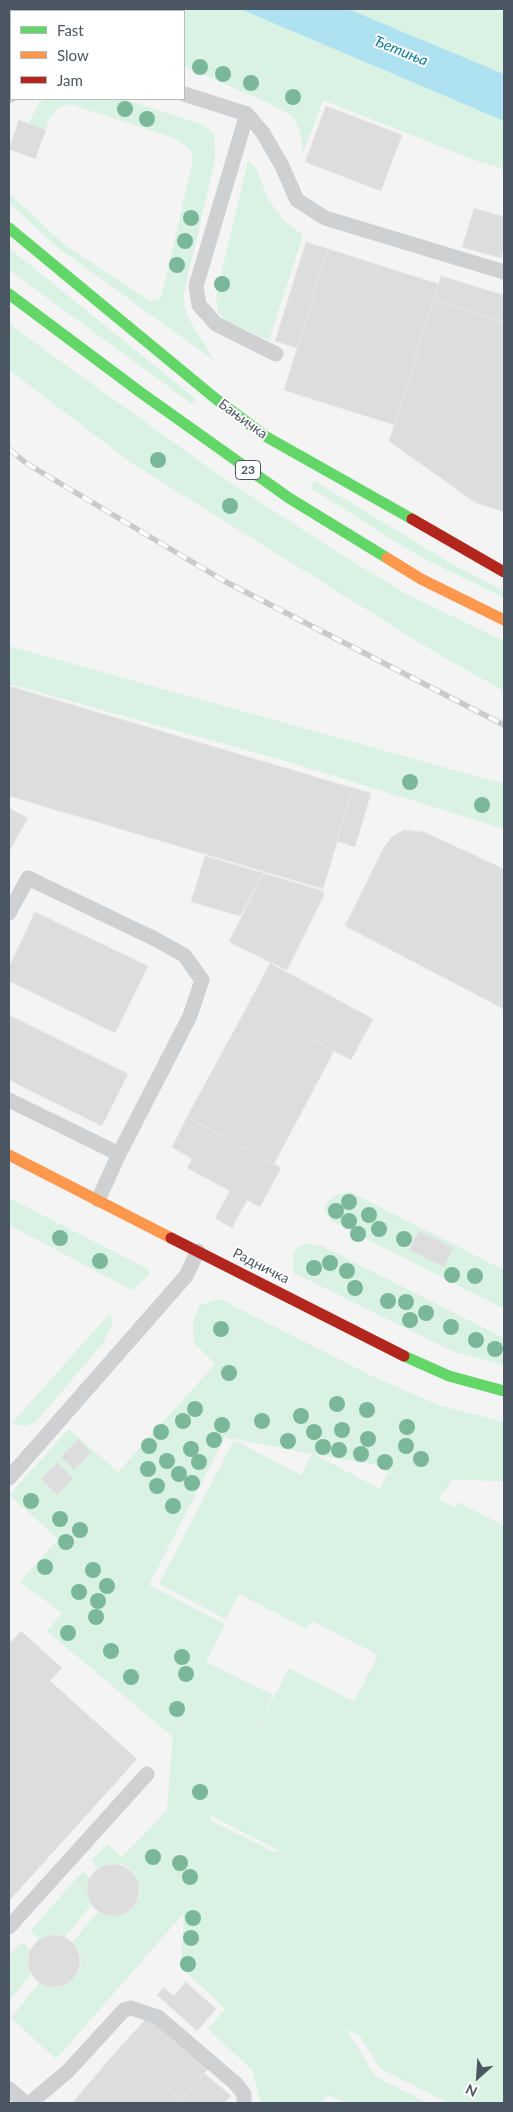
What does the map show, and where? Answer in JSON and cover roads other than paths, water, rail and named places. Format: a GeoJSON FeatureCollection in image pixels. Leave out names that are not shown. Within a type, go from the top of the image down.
{"type":"FeatureCollection","features":[{"type":"Feature","properties":{"kind":"street","name":"Бањичка"},"geometry":{"type":"LineString","coordinates":[[9,228],[258,431],[480,560],[504,572]]}},
{"type":"Feature","properties":{"kind":"street","name":"23"},"geometry":{"type":"LineString","coordinates":[[9,294],[147,398],[289,498],[421,579],[504,620]]}},
{"type":"Feature","properties":{"kind":"street","name":"Радничка"},"geometry":{"type":"LineString","coordinates":[[9,1155],[406,1356],[449,1376],[504,1390]]}},
{"type":"Feature","properties":{"kind":"lane"},"geometry":{"type":"LineString","coordinates":[[185,94],[247,114],[263,133],[282,166],[297,200],[325,218],[504,272]]}},
{"type":"Feature","properties":{"kind":"lane"},"geometry":{"type":"LineString","coordinates":[[247,114],[196,286],[199,305],[216,324],[276,354]]}},
{"type":"Feature","properties":{"kind":"lane"},"geometry":{"type":"LineString","coordinates":[[9,913],[28,878],[154,938],[184,955],[202,980],[190,1016],[119,1154],[98,1200]]}},
{"type":"Feature","properties":{"kind":"lane"},"geometry":{"type":"LineString","coordinates":[[9,1100],[119,1154]]}},
{"type":"Feature","properties":{"kind":"lane"},"geometry":{"type":"LineString","coordinates":[[9,1478],[186,1276],[198,1252]]}},
{"type":"Feature","properties":{"kind":"lane"},"geometry":{"type":"LineString","coordinates":[[9,1927],[147,1774]]}},
{"type":"Feature","properties":{"kind":"lane"},"geometry":{"type":"LineString","coordinates":[[30,2103],[68,2071],[124,2010],[131,2008],[158,2017],[235,2083],[244,2094],[244,2103]]}},
{"type":"Feature","properties":{"kind":"lane"},"geometry":{"type":"LineString","coordinates":[[9,2089],[25,2103]]}},
{"type":"Feature","properties":{"kind":"water","name":"Ђетиња"},"geometry":{"type":"Polygon","coordinates":[[[240,9],[348,9],[504,74],[504,121],[240,9]]]}},
{"type":"Feature","properties":{"kind":"railway"},"geometry":{"type":"LineString","coordinates":[[9,449],[26,463],[226,582],[504,725]]}}]}
